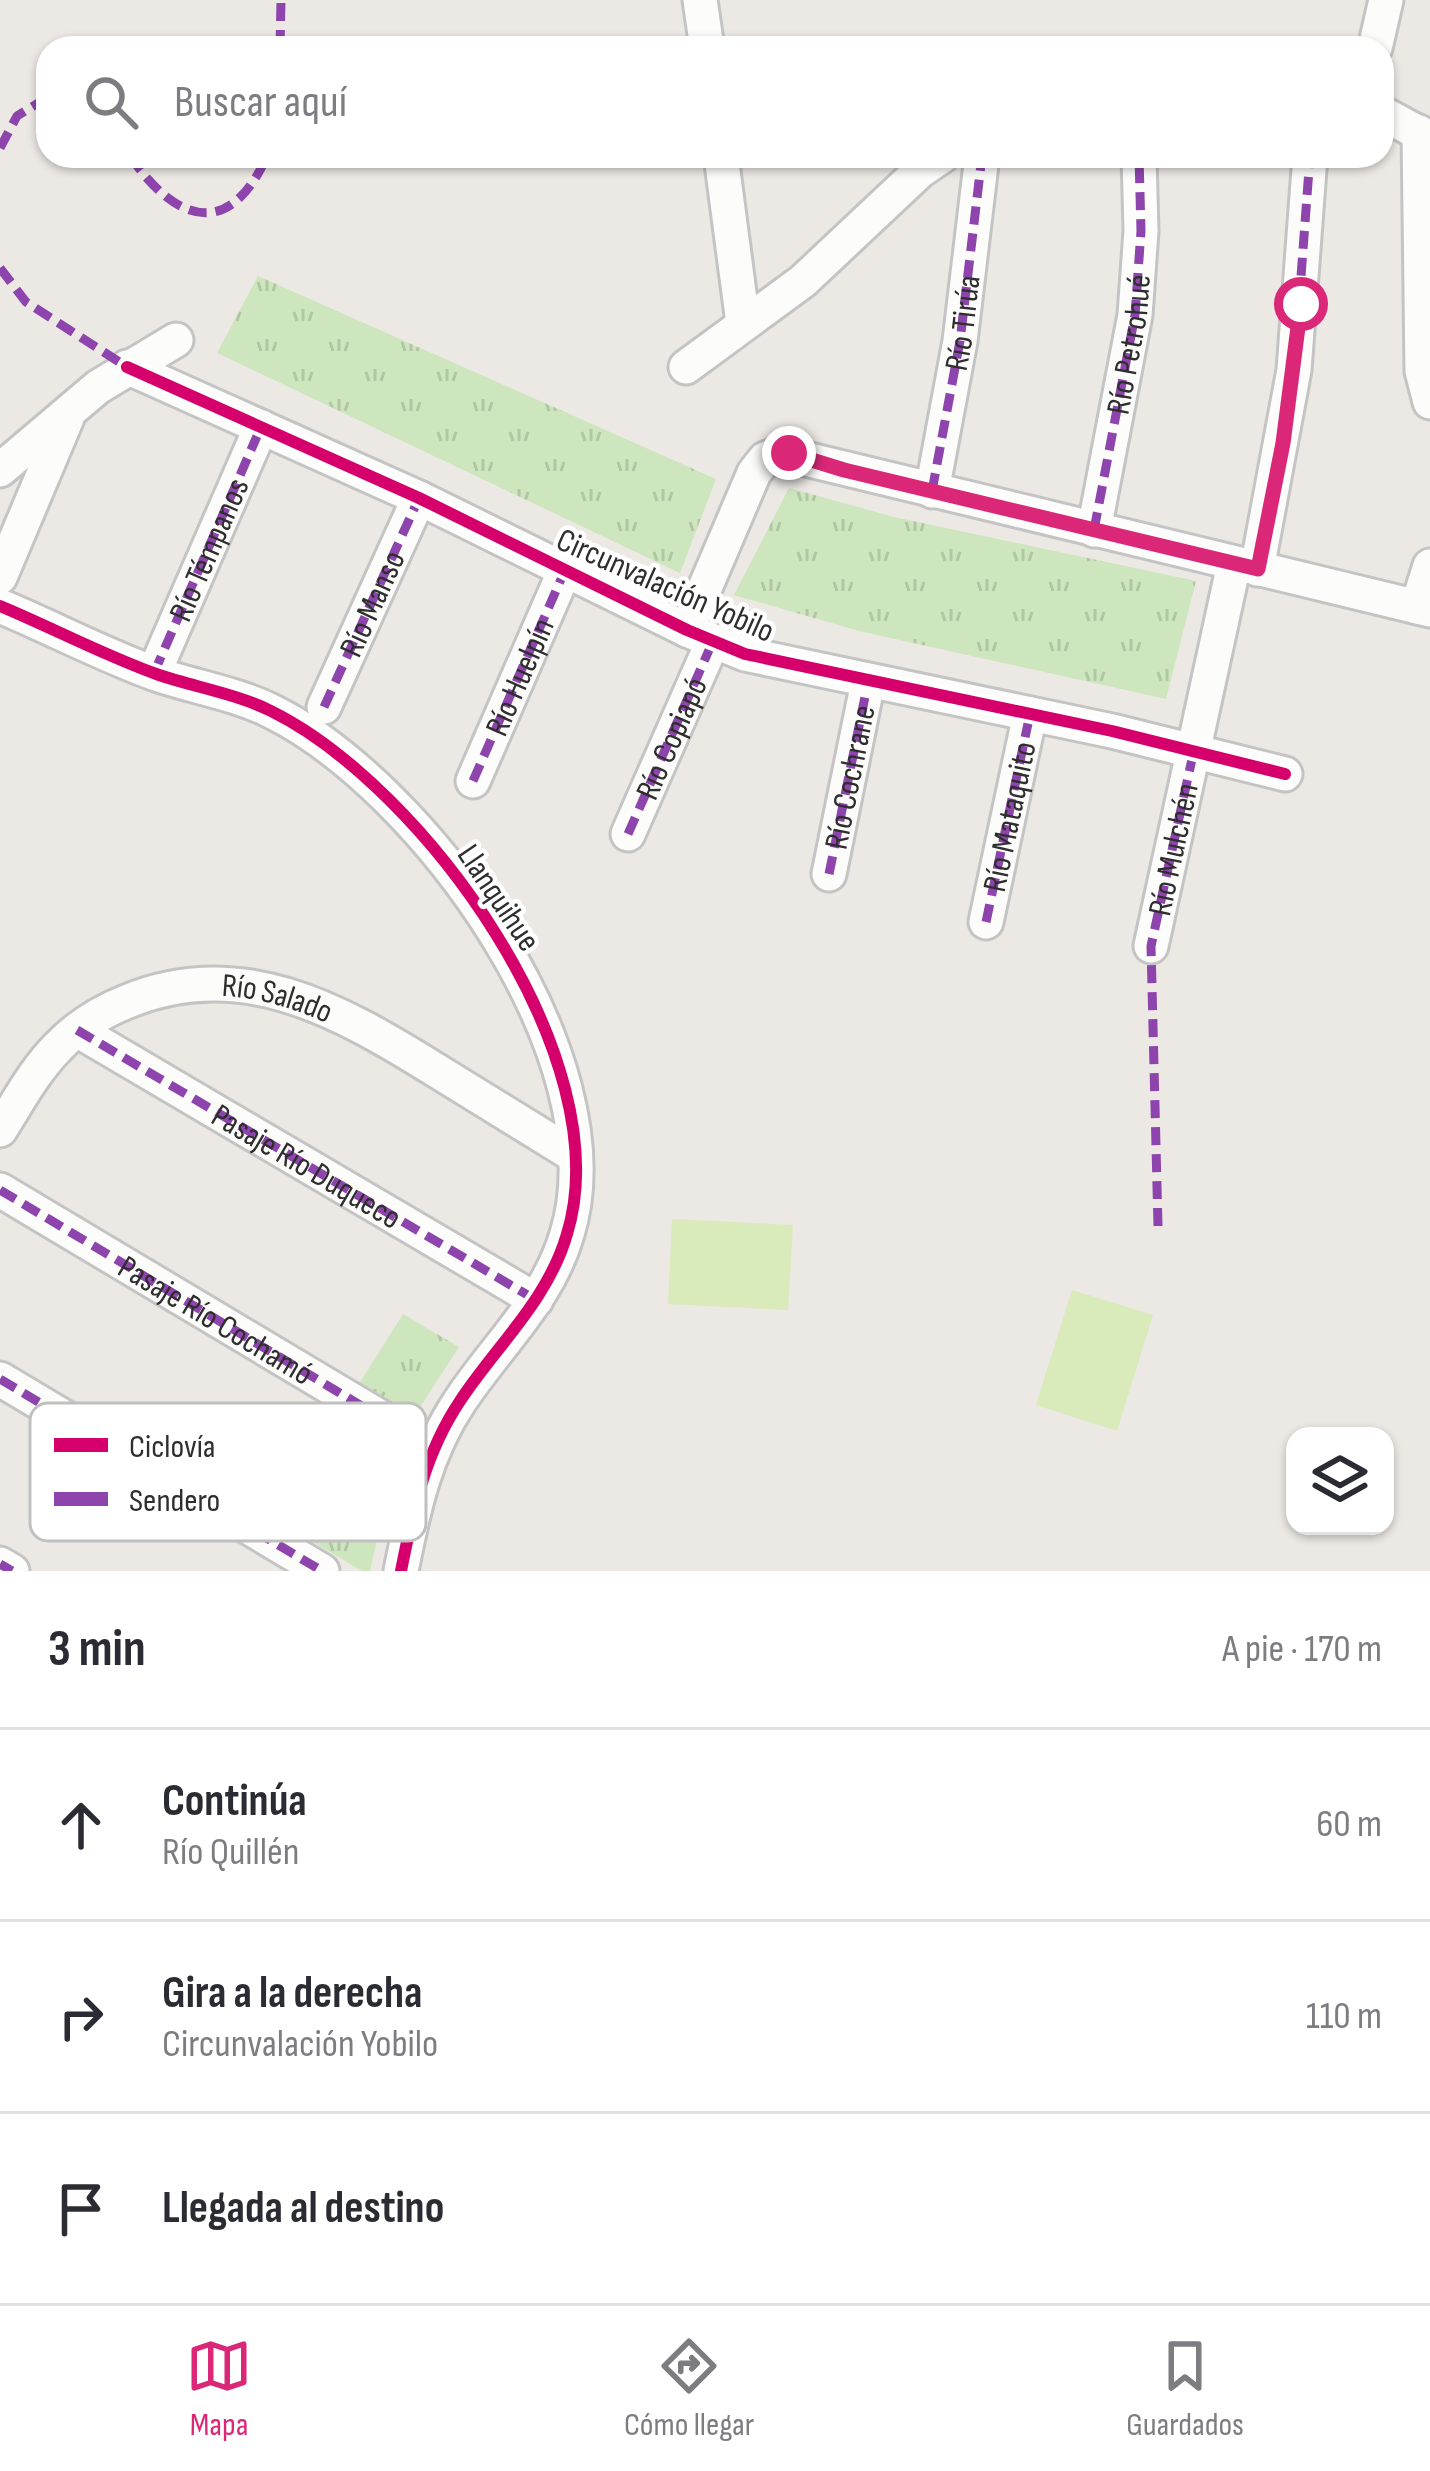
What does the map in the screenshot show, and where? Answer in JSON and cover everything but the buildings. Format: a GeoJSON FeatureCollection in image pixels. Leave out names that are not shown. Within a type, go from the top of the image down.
{"type":"FeatureCollection","features":[{"type":"Feature","properties":{"kind":"street"},"geometry":{"type":"LineString","coordinates":[[700,0],[704,36]]}},
{"type":"Feature","properties":{"kind":"street"},"geometry":{"type":"LineString","coordinates":[[1378,36],[1386,0]]}},
{"type":"Feature","properties":{"kind":"street"},"geometry":{"type":"LineString","coordinates":[[1394,119],[1425,135],[1422,371],[1430,402]]}},
{"type":"Feature","properties":{"kind":"street"},"geometry":{"type":"LineString","coordinates":[[724,168],[743,323]]}},
{"type":"Feature","properties":{"kind":"street"},"geometry":{"type":"LineString","coordinates":[[686,368],[802,280],[924,168]]}},
{"type":"Feature","properties":{"kind":"street","name":"Río Tirúa"},"geometry":{"type":"LineString","coordinates":[[932,491],[960,341],[981,168]]}},
{"type":"Feature","properties":{"kind":"street","name":"Río Petrohué"},"geometry":{"type":"LineString","coordinates":[[1094,530],[1135,315],[1139,168]]}},
{"type":"Feature","properties":{"kind":"street"},"geometry":{"type":"LineString","coordinates":[[1194,750],[1294,370],[1309,168]]}},
{"type":"Feature","properties":{"kind":"street"},"geometry":{"type":"LineString","coordinates":[[0,470],[71,409],[176,340]]}},
{"type":"Feature","properties":{"kind":"street","name":"Circunvalación Yobilo"},"geometry":{"type":"LineString","coordinates":[[127,368],[419,498],[700,636],[779,663],[1030,714],[1285,774]]}},
{"type":"Feature","properties":{"kind":"street"},"geometry":{"type":"LineString","coordinates":[[0,577],[71,409]]}},
{"type":"Feature","properties":{"kind":"street","name":"Río Témpanos"},"geometry":{"type":"LineString","coordinates":[[154,673],[261,428]]}},
{"type":"Feature","properties":{"kind":"street","name":"Circunvalación Yobilo"},"geometry":{"type":"LineString","coordinates":[[700,636],[754,473],[765,459],[789,453],[1424,609]]}},
{"type":"Feature","properties":{"kind":"street","name":"Río Manso"},"geometry":{"type":"LineString","coordinates":[[324,707],[419,498]]}},
{"type":"Feature","properties":{"kind":"street"},"geometry":{"type":"LineString","coordinates":[[1424,609],[1430,566]]}},
{"type":"Feature","properties":{"kind":"street","name":"Río Huelpín"},"geometry":{"type":"LineString","coordinates":[[473,781],[565,570]]}},
{"type":"Feature","properties":{"kind":"street","name":"Llanquihue"},"geometry":{"type":"LineString","coordinates":[[0,606],[154,673],[269,710],[303,730],[365,778],[437,852],[489,922],[533,1003],[558,1072],[575,1156],[568,1232],[551,1276],[460,1401],[426,1466]]}},
{"type":"Feature","properties":{"kind":"street","name":"Río Copiapó"},"geometry":{"type":"LineString","coordinates":[[628,834],[700,636]]}},
{"type":"Feature","properties":{"kind":"street","name":"Río Cochrane"},"geometry":{"type":"LineString","coordinates":[[829,874],[868,682]]}},
{"type":"Feature","properties":{"kind":"street","name":"Río Mataquito"},"geometry":{"type":"LineString","coordinates":[[986,922],[1030,714]]}},
{"type":"Feature","properties":{"kind":"street","name":"Río Mulchén"},"geometry":{"type":"LineString","coordinates":[[1150,946],[1194,750]]}},
{"type":"Feature","properties":{"kind":"street","name":"Río Salado"},"geometry":{"type":"LineString","coordinates":[[0,1130],[44,1063],[77,1030],[112,1008],[160,989],[227,982],[275,989],[326,1007],[575,1156]]}},
{"type":"Feature","properties":{"kind":"street","name":"Pasaje Río Duqueco"},"geometry":{"type":"LineString","coordinates":[[77,1030],[536,1300]]}},
{"type":"Feature","properties":{"kind":"street","name":"Pasaje Río Cochamó"},"geometry":{"type":"LineString","coordinates":[[0,1190],[357,1403]]}},
{"type":"Feature","properties":{"kind":"street"},"geometry":{"type":"LineString","coordinates":[[0,1379],[40,1403]]}},
{"type":"Feature","properties":{"kind":"street","name":"Pasaje Río Cochamó"},"geometry":{"type":"LineString","coordinates":[[426,1444],[432,1448]]}},
{"type":"Feature","properties":{"kind":"street"},"geometry":{"type":"LineString","coordinates":[[272,1541],[322,1571]]}},
{"type":"Feature","properties":{"kind":"street","name":"Llanquihue"},"geometry":{"type":"LineString","coordinates":[[401,1571],[407,1541]]}},
{"type":"Feature","properties":{"kind":"street"},"geometry":{"type":"LineString","coordinates":[[0,1564],[12,1571]]}},
{"type":"Feature","properties":{"kind":"green space"},"geometry":{"type":"Polygon","coordinates":[[[258,276],[716,479],[680,573],[217,353],[258,276]]]}},
{"type":"Feature","properties":{"kind":"green space"},"geometry":{"type":"Polygon","coordinates":[[[789,488],[894,517],[1196,581],[1166,699],[859,631],[734,595],[789,488]]]}},
{"type":"Feature","properties":{"kind":"green space"},"geometry":{"type":"Polygon","coordinates":[[[672,1219],[793,1225],[788,1310],[668,1304],[672,1219]]]}},
{"type":"Feature","properties":{"kind":"green space"},"geometry":{"type":"Polygon","coordinates":[[[1072,1290],[1153,1315],[1117,1431],[1036,1405],[1072,1290]]]}},
{"type":"Feature","properties":{"kind":"green space"},"geometry":{"type":"Polygon","coordinates":[[[403,1314],[459,1347],[423,1403],[393,1403],[359,1384],[403,1314]]]}},
{"type":"Feature","properties":{"kind":"green space"},"geometry":{"type":"Polygon","coordinates":[[[311,1541],[377,1541],[370,1571],[362,1571],[311,1541]]]}},
{"type":"Feature","properties":{"kind":"marked path"},"geometry":{"type":"LineString","coordinates":[[280,36],[281,0]]}},
{"type":"Feature","properties":{"kind":"marked path"},"geometry":{"type":"LineString","coordinates":[[0,148],[17,116],[36,104]]}},
{"type":"Feature","properties":{"kind":"marked path"},"geometry":{"type":"LineString","coordinates":[[139,168],[165,196],[201,213],[219,211],[236,201],[260,168]]}},
{"type":"Feature","properties":{"kind":"marked path"},"geometry":{"type":"LineString","coordinates":[[932,491],[960,341],[981,168]]}},
{"type":"Feature","properties":{"kind":"marked path"},"geometry":{"type":"LineString","coordinates":[[1094,530],[1135,315],[1139,168]]}},
{"type":"Feature","properties":{"kind":"marked path"},"geometry":{"type":"LineString","coordinates":[[1257,569],[1294,370],[1309,168]]}},
{"type":"Feature","properties":{"kind":"marked path"},"geometry":{"type":"LineString","coordinates":[[0,268],[26,302],[127,367]]}},
{"type":"Feature","properties":{"kind":"marked path"},"geometry":{"type":"LineString","coordinates":[[154,673],[261,427]]}},
{"type":"Feature","properties":{"kind":"marked path"},"geometry":{"type":"LineString","coordinates":[[324,707],[419,498]]}},
{"type":"Feature","properties":{"kind":"marked path"},"geometry":{"type":"LineString","coordinates":[[473,781],[565,570]]}},
{"type":"Feature","properties":{"kind":"marked path"},"geometry":{"type":"LineString","coordinates":[[628,834],[713,641]]}},
{"type":"Feature","properties":{"kind":"marked path"},"geometry":{"type":"LineString","coordinates":[[829,874],[868,682]]}},
{"type":"Feature","properties":{"kind":"marked path"},"geometry":{"type":"LineString","coordinates":[[986,922],[1030,714]]}},
{"type":"Feature","properties":{"kind":"marked path"},"geometry":{"type":"LineString","coordinates":[[1158,1226],[1151,946],[1194,750]]}},
{"type":"Feature","properties":{"kind":"marked path"},"geometry":{"type":"LineString","coordinates":[[77,1030],[536,1300]]}},
{"type":"Feature","properties":{"kind":"marked path"},"geometry":{"type":"LineString","coordinates":[[0,1190],[357,1403]]}},
{"type":"Feature","properties":{"kind":"marked path"},"geometry":{"type":"LineString","coordinates":[[0,1379],[40,1403]]}},
{"type":"Feature","properties":{"kind":"marked path"},"geometry":{"type":"LineString","coordinates":[[426,1444],[432,1448]]}},
{"type":"Feature","properties":{"kind":"marked path"},"geometry":{"type":"LineString","coordinates":[[272,1541],[322,1571]]}},
{"type":"Feature","properties":{"kind":"marked path"},"geometry":{"type":"LineString","coordinates":[[0,1564],[12,1571]]}},
{"type":"Feature","properties":{"kind":"cycle path"},"geometry":{"type":"LineString","coordinates":[[127,367],[419,498],[745,654],[1112,731],[1285,774]]}},
{"type":"Feature","properties":{"kind":"cycle path"},"geometry":{"type":"LineString","coordinates":[[0,606],[159,675],[258,705],[330,748],[389,800],[446,863],[496,935],[537,1011],[565,1089],[576,1164],[567,1234],[535,1301],[448,1421],[426,1472]]}},
{"type":"Feature","properties":{"kind":"cycle path"},"geometry":{"type":"LineString","coordinates":[[401,1571],[408,1541]]}},
{"type":"Feature","properties":{"kind":"route"},"geometry":{"type":"LineString","coordinates":[[789,453],[1258,569],[1283,443],[1301,304]]}}]}
